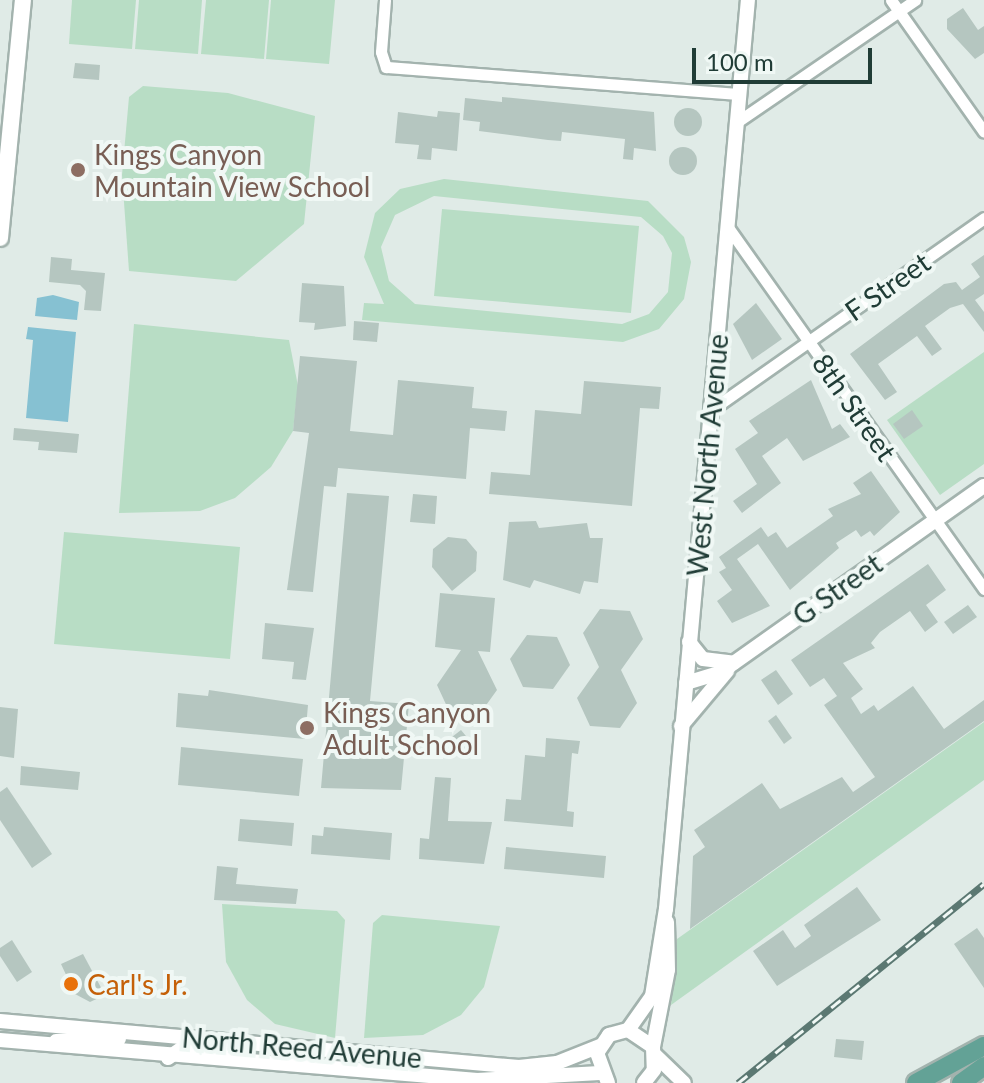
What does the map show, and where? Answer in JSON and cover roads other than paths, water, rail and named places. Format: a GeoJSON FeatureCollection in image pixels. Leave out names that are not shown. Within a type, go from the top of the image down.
{"type":"FeatureCollection","features":[{"type":"Feature","properties":{"kind":"main road"},"geometry":{"type":"LineString","coordinates":[[0,238],[23,0]]}},
{"type":"Feature","properties":{"kind":"main road"},"geometry":{"type":"LineString","coordinates":[[916,1083],[984,1046]]}},
{"type":"Feature","properties":{"kind":"main road"},"geometry":{"type":"LineString","coordinates":[[961,1083],[984,1066]]}},
{"type":"Feature","properties":{"kind":"street"},"geometry":{"type":"LineString","coordinates":[[385,0],[386,67],[739,94]]}},
{"type":"Feature","properties":{"kind":"street","name":"West North Avenue"},"geometry":{"type":"LineString","coordinates":[[628,1030],[652,996],[666,909],[748,0]]}},
{"type":"Feature","properties":{"kind":"street"},"geometry":{"type":"LineString","coordinates":[[891,0],[984,132]]}},
{"type":"Feature","properties":{"kind":"street"},"geometry":{"type":"LineString","coordinates":[[737,122],[915,0]]}},
{"type":"Feature","properties":{"kind":"street","name":"F Street"},"geometry":{"type":"LineString","coordinates":[[711,410],[984,218]]}},
{"type":"Feature","properties":{"kind":"street","name":"8th Street"},"geometry":{"type":"LineString","coordinates":[[727,226],[984,589]]}},
{"type":"Feature","properties":{"kind":"street","name":"G Street"},"geometry":{"type":"LineString","coordinates":[[686,683],[734,663],[984,486]]}},
{"type":"Feature","properties":{"kind":"street"},"geometry":{"type":"LineString","coordinates":[[689,642],[703,659],[734,663]]}},
{"type":"Feature","properties":{"kind":"street"},"geometry":{"type":"LineString","coordinates":[[681,726],[734,663]]}},
{"type":"Feature","properties":{"kind":"street","name":"West North Avenue"},"geometry":{"type":"LineString","coordinates":[[644,1083],[654,1051],[668,970],[666,909]]}},
{"type":"Feature","properties":{"kind":"street","name":"North Reed Avenue"},"geometry":{"type":"LineString","coordinates":[[0,1021],[540,1067],[600,1046],[628,1030]]}},
{"type":"Feature","properties":{"kind":"street"},"geometry":{"type":"LineString","coordinates":[[628,1030],[654,1051],[684,1083]]}},
{"type":"Feature","properties":{"kind":"street"},"geometry":{"type":"LineString","coordinates":[[36,1044],[116,1040],[130,1032]]}},
{"type":"Feature","properties":{"kind":"street","name":"North Reed Avenue"},"geometry":{"type":"LineString","coordinates":[[0,1040],[168,1058],[503,1081],[604,1078]]}},
{"type":"Feature","properties":{"kind":"street"},"geometry":{"type":"LineString","coordinates":[[168,1058],[184,1047],[253,1042]]}},
{"type":"Feature","properties":{"kind":"street"},"geometry":{"type":"LineString","coordinates":[[600,1046],[604,1078]]}},
{"type":"Feature","properties":{"kind":"street"},"geometry":{"type":"LineString","coordinates":[[381,1073],[405,1066],[480,1063]]}},
{"type":"Feature","properties":{"kind":"water"},"geometry":{"type":"Polygon","coordinates":[[[53,295],[79,302],[77,320],[35,316],[37,298],[53,295]]]}},
{"type":"Feature","properties":{"kind":"water"},"geometry":{"type":"Polygon","coordinates":[[[28,327],[76,332],[68,422],[26,418],[33,340],[26,339],[28,327]]]}},
{"type":"Feature","properties":{"kind":"railway"},"geometry":{"type":"LineString","coordinates":[[738,1083],[984,884]]}},
{"type":"Feature","properties":{"kind":"place","name":"Kings Canyon Mountain View School"},"geometry":{"type":"Point","coordinates":[78,170]}},
{"type":"Feature","properties":{"kind":"place","name":"Kings Canyon Adult School"},"geometry":{"type":"Point","coordinates":[307,728]}},
{"type":"Feature","properties":{"kind":"place","name":"Carl's Jr."},"geometry":{"type":"Point","coordinates":[71,984]}}]}
